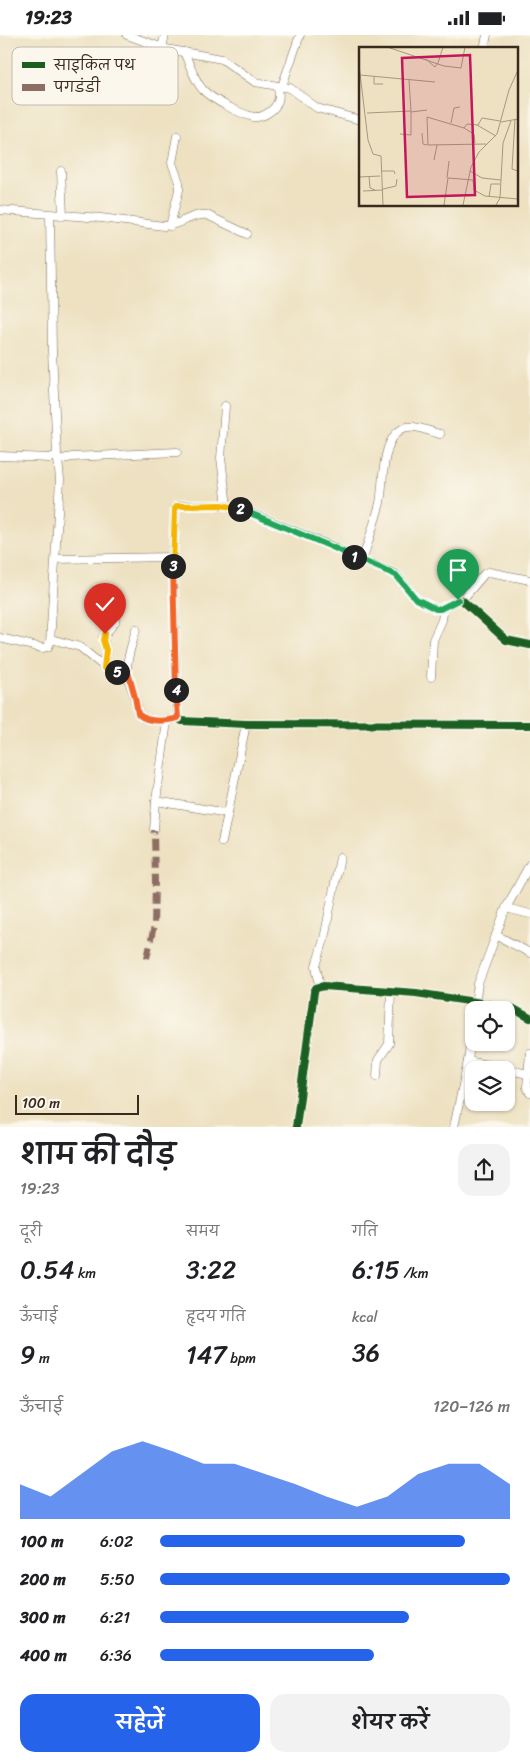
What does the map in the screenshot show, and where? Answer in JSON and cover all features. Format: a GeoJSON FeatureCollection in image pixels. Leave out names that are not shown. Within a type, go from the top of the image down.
{"type":"FeatureCollection","features":[{"type":"Feature","properties":{"kind":"street"},"geometry":{"type":"LineString","coordinates":[[127,35],[162,47],[165,35]]}},
{"type":"Feature","properties":{"kind":"street"},"geometry":{"type":"LineString","coordinates":[[184,52],[197,81],[208,94],[224,104],[254,117],[260,117],[266,115],[277,103],[280,86],[300,35]]}},
{"type":"Feature","properties":{"kind":"street"},"geometry":{"type":"LineString","coordinates":[[178,51],[222,59],[255,82],[280,86],[295,91],[317,108],[359,120]]}},
{"type":"Feature","properties":{"kind":"street"},"geometry":{"type":"LineString","coordinates":[[170,226],[179,190],[179,182],[172,163],[177,136]]}},
{"type":"Feature","properties":{"kind":"street"},"geometry":{"type":"LineString","coordinates":[[61,171],[63,216]]}},
{"type":"Feature","properties":{"kind":"street"},"geometry":{"type":"LineString","coordinates":[[0,210],[170,226],[207,215],[247,234]]}},
{"type":"Feature","properties":{"kind":"street"},"geometry":{"type":"LineString","coordinates":[[0,639],[42,648],[48,647],[51,639],[60,480],[57,458],[58,447],[52,351],[50,215]]}},
{"type":"Feature","properties":{"kind":"street"},"geometry":{"type":"LineString","coordinates":[[225,406],[221,458],[228,506]]}},
{"type":"Feature","properties":{"kind":"street"},"geometry":{"type":"LineString","coordinates":[[362,561],[380,505],[382,467],[391,441],[407,427],[440,434]]}},
{"type":"Feature","properties":{"kind":"street"},"geometry":{"type":"LineString","coordinates":[[0,456],[57,458],[177,452]]}},
{"type":"Feature","properties":{"kind":"street"},"geometry":{"type":"LineString","coordinates":[[530,580],[489,572],[485,573],[462,600],[453,601],[444,607],[436,609],[416,599],[396,575],[242,509],[228,506],[177,506],[175,509],[173,557],[176,713],[182,721],[246,724],[530,725]]}},
{"type":"Feature","properties":{"kind":"street"},"geometry":{"type":"LineString","coordinates":[[56,559],[173,557]]}},
{"type":"Feature","properties":{"kind":"street"},"geometry":{"type":"LineString","coordinates":[[104,668],[106,650],[103,637],[115,621],[115,599]]}},
{"type":"Feature","properties":{"kind":"street"},"geometry":{"type":"LineString","coordinates":[[462,600],[506,640],[530,645]]}},
{"type":"Feature","properties":{"kind":"street"},"geometry":{"type":"LineString","coordinates":[[431,677],[433,641],[442,620],[444,607]]}},
{"type":"Feature","properties":{"kind":"street"},"geometry":{"type":"LineString","coordinates":[[136,629],[128,659],[128,672],[140,716],[167,721],[178,718]]}},
{"type":"Feature","properties":{"kind":"street"},"geometry":{"type":"LineString","coordinates":[[51,639],[80,647],[104,668],[112,671],[128,672]]}},
{"type":"Feature","properties":{"kind":"street"},"geometry":{"type":"LineString","coordinates":[[154,830],[167,721]]}},
{"type":"Feature","properties":{"kind":"street"},"geometry":{"type":"LineString","coordinates":[[222,842],[246,724]]}},
{"type":"Feature","properties":{"kind":"street"},"geometry":{"type":"LineString","coordinates":[[156,801],[228,813]]}},
{"type":"Feature","properties":{"kind":"street"},"geometry":{"type":"LineString","coordinates":[[320,986],[316,966],[324,939],[340,857]]}},
{"type":"Feature","properties":{"kind":"street"},"geometry":{"type":"LineString","coordinates":[[475,1001],[478,984],[506,908],[530,864]]}},
{"type":"Feature","properties":{"kind":"street"},"geometry":{"type":"LineString","coordinates":[[506,908],[530,915]]}},
{"type":"Feature","properties":{"kind":"street"},"geometry":{"type":"LineString","coordinates":[[496,935],[530,953]]}},
{"type":"Feature","properties":{"kind":"street"},"geometry":{"type":"LineString","coordinates":[[296,1127],[316,988],[320,986],[391,991],[465,1006]]}},
{"type":"Feature","properties":{"kind":"street"},"geometry":{"type":"LineString","coordinates":[[377,1076],[378,1060],[389,1043],[391,991]]}},
{"type":"Feature","properties":{"kind":"street"},"geometry":{"type":"LineString","coordinates":[[515,1010],[530,1018]]}},
{"type":"Feature","properties":{"kind":"street"},"geometry":{"type":"LineString","coordinates":[[468,1061],[469,1051]]}},
{"type":"Feature","properties":{"kind":"street"},"geometry":{"type":"LineString","coordinates":[[530,1053],[527,1087],[530,1093]]}},
{"type":"Feature","properties":{"kind":"street"},"geometry":{"type":"LineString","coordinates":[[515,1071],[528,1074]]}},
{"type":"Feature","properties":{"kind":"street"},"geometry":{"type":"LineString","coordinates":[[454,1127],[465,1075]]}},
{"type":"Feature","properties":{"kind":"marked path"},"geometry":{"type":"LineString","coordinates":[[147,958],[154,926],[154,830]]}},
{"type":"Feature","properties":{"kind":"cycle path"},"geometry":{"type":"LineString","coordinates":[[530,645],[506,640],[462,600],[436,609],[416,599],[396,574],[242,509],[222,505],[181,505],[177,506],[175,510],[173,557],[177,713],[178,718],[182,721],[246,724],[530,725]]}},
{"type":"Feature","properties":{"kind":"cycle path"},"geometry":{"type":"LineString","coordinates":[[296,1127],[316,988],[324,986],[416,993],[514,1009],[530,1018]]}},
{"type":"Feature","properties":{"kind":"route"},"geometry":{"type":"LineString","coordinates":[[105,634],[103,637],[106,650],[104,668],[112,671],[128,672],[138,707],[138,714],[162,721],[178,718],[176,713],[173,557],[175,509],[177,506],[182,505],[222,505],[242,509],[391,572],[396,575],[416,599],[436,609],[440,609],[458,600]]}}]}
